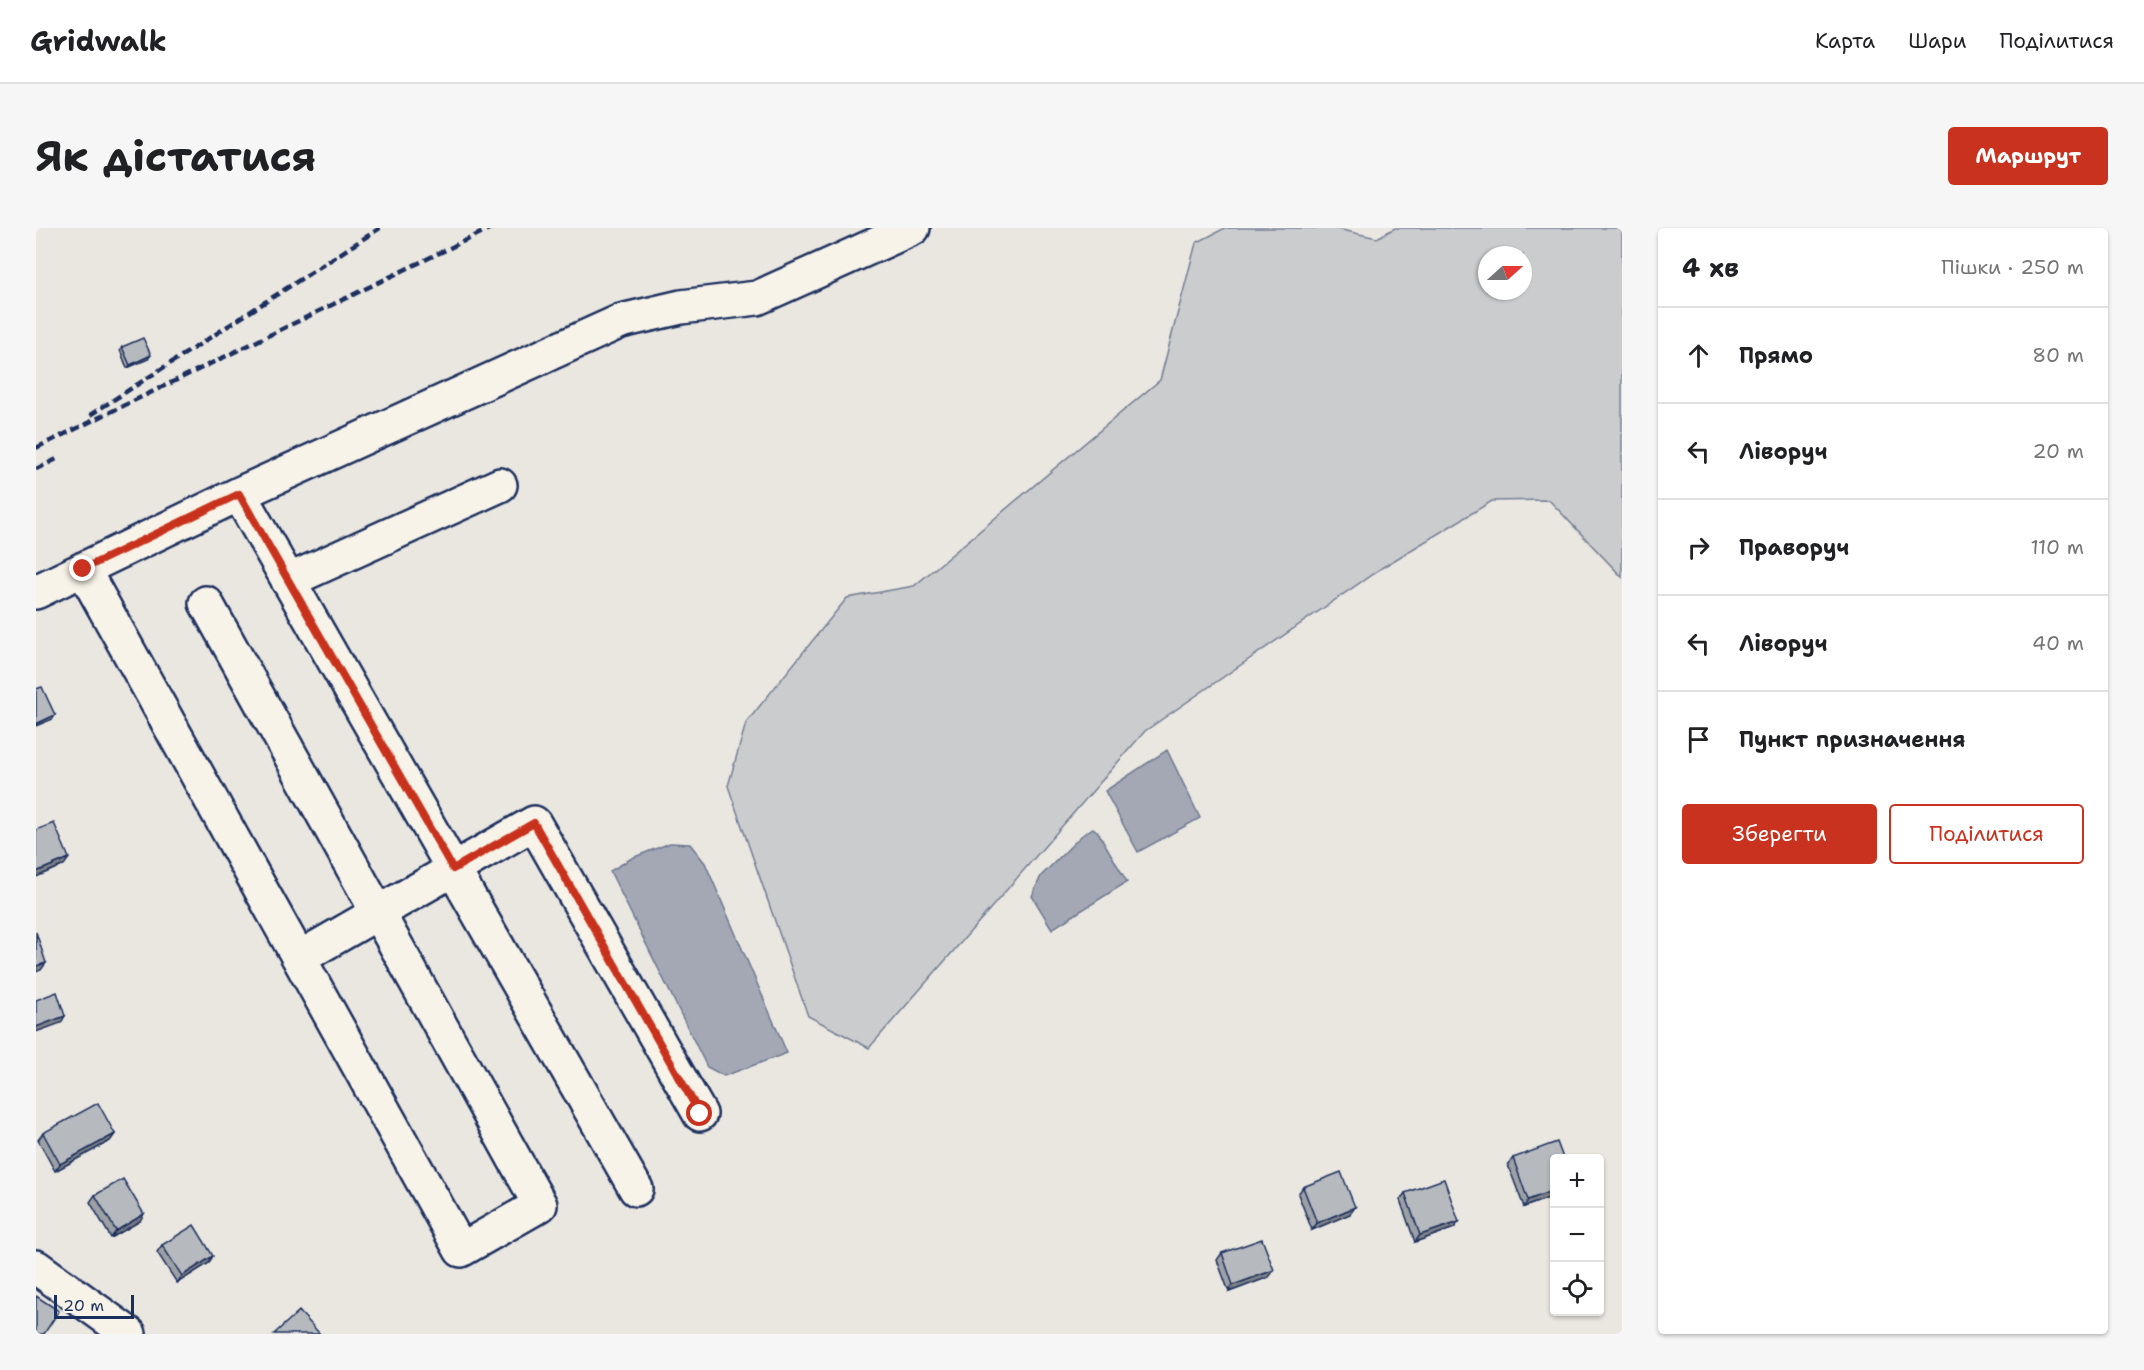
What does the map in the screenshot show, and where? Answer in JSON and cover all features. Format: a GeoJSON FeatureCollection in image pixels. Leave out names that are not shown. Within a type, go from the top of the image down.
{"type":"FeatureCollection","features":[{"type":"Feature","properties":{"kind":"street"},"geometry":{"type":"LineString","coordinates":[[36,592],[239,494],[621,321],[681,307],[757,297],[913,228]]}},
{"type":"Feature","properties":{"kind":"street"},"geometry":{"type":"LineString","coordinates":[[288,581],[500,485]]}},
{"type":"Feature","properties":{"kind":"street"},"geometry":{"type":"LineString","coordinates":[[239,494],[636,1189]]}},
{"type":"Feature","properties":{"kind":"street"},"geometry":{"type":"LineString","coordinates":[[83,569],[461,1250],[540,1205],[206,603]]}},
{"type":"Feature","properties":{"kind":"street"},"geometry":{"type":"LineString","coordinates":[[299,958],[534,823],[700,1114]]}},
{"type":"Feature","properties":{"kind":"street"},"geometry":{"type":"LineString","coordinates":[[36,1267],[129,1334]]}},
{"type":"Feature","properties":{"kind":"shaded area"},"geometry":{"type":"Polygon","coordinates":[[[1225,228],[1333,228],[1377,238],[1395,228],[1622,228],[1622,577],[1549,500],[1492,501],[1383,567],[1145,731],[869,1048],[808,1016],[728,786],[746,723],[847,598],[914,586],[1160,380],[1196,243],[1225,228]]]}},
{"type":"Feature","properties":{"kind":"shaded area"},"geometry":{"type":"Polygon","coordinates":[[[1167,750],[1200,818],[1138,852],[1105,791],[1167,750]]]}},
{"type":"Feature","properties":{"kind":"shaded area"},"geometry":{"type":"Polygon","coordinates":[[[1093,828],[1098,832],[1127,882],[1052,929],[1032,896],[1041,876],[1081,836],[1093,828]]]}},
{"type":"Feature","properties":{"kind":"shaded area"},"geometry":{"type":"Polygon","coordinates":[[[670,843],[690,844],[705,863],[787,1053],[724,1076],[707,1067],[610,871],[632,858],[670,843]]]}},
{"type":"Feature","properties":{"kind":"building"},"geometry":{"type":"Polygon","coordinates":[[[143,338],[151,355],[130,365],[122,347],[143,338]]]}},
{"type":"Feature","properties":{"kind":"building"},"geometry":{"type":"Polygon","coordinates":[[[42,687],[55,715],[36,724],[36,689],[42,687]]]}},
{"type":"Feature","properties":{"kind":"building"},"geometry":{"type":"Polygon","coordinates":[[[54,823],[69,858],[36,872],[36,830],[54,823]]]}},
{"type":"Feature","properties":{"kind":"building"},"geometry":{"type":"Polygon","coordinates":[[[36,932],[46,963],[36,966],[36,932]]]}},
{"type":"Feature","properties":{"kind":"building"},"geometry":{"type":"Polygon","coordinates":[[[57,992],[65,1016],[36,1027],[36,1000],[57,992]]]}},
{"type":"Feature","properties":{"kind":"building"},"geometry":{"type":"Polygon","coordinates":[[[98,1103],[115,1134],[60,1164],[43,1133],[98,1103]]]}},
{"type":"Feature","properties":{"kind":"building"},"geometry":{"type":"Polygon","coordinates":[[[1557,1142],[1562,1154],[1550,1154],[1550,1192],[1528,1200],[1513,1158],[1557,1142]]]}},
{"type":"Feature","properties":{"kind":"building"},"geometry":{"type":"Polygon","coordinates":[[[1341,1172],[1355,1207],[1317,1223],[1303,1187],[1341,1172]]]}},
{"type":"Feature","properties":{"kind":"building"},"geometry":{"type":"Polygon","coordinates":[[[123,1179],[144,1214],[116,1231],[95,1195],[123,1179]]]}},
{"type":"Feature","properties":{"kind":"building"},"geometry":{"type":"Polygon","coordinates":[[[1444,1179],[1459,1222],[1420,1235],[1405,1193],[1444,1179]]]}},
{"type":"Feature","properties":{"kind":"building"},"geometry":{"type":"Polygon","coordinates":[[[194,1225],[213,1256],[182,1276],[162,1245],[194,1225]]]}},
{"type":"Feature","properties":{"kind":"building"},"geometry":{"type":"Polygon","coordinates":[[[1262,1239],[1274,1270],[1233,1285],[1222,1253],[1262,1239]]]}},
{"type":"Feature","properties":{"kind":"building"},"geometry":{"type":"Polygon","coordinates":[[[36,1296],[59,1311],[44,1334],[36,1334],[36,1296]]]}},
{"type":"Feature","properties":{"kind":"building"},"geometry":{"type":"Polygon","coordinates":[[[299,1311],[320,1334],[274,1334],[299,1311]]]}},
{"type":"Feature","properties":{"kind":"railway"},"geometry":{"type":"LineString","coordinates":[[90,415],[380,228]]}},
{"type":"Feature","properties":{"kind":"railway"},"geometry":{"type":"LineString","coordinates":[[36,448],[491,228]]}},
{"type":"Feature","properties":{"kind":"railway"},"geometry":{"type":"LineString","coordinates":[[36,469],[59,458]]}},
{"type":"Feature","properties":{"kind":"route"},"geometry":{"type":"LineString","coordinates":[[83,569],[239,494],[453,869],[534,823],[700,1114]]}}]}
